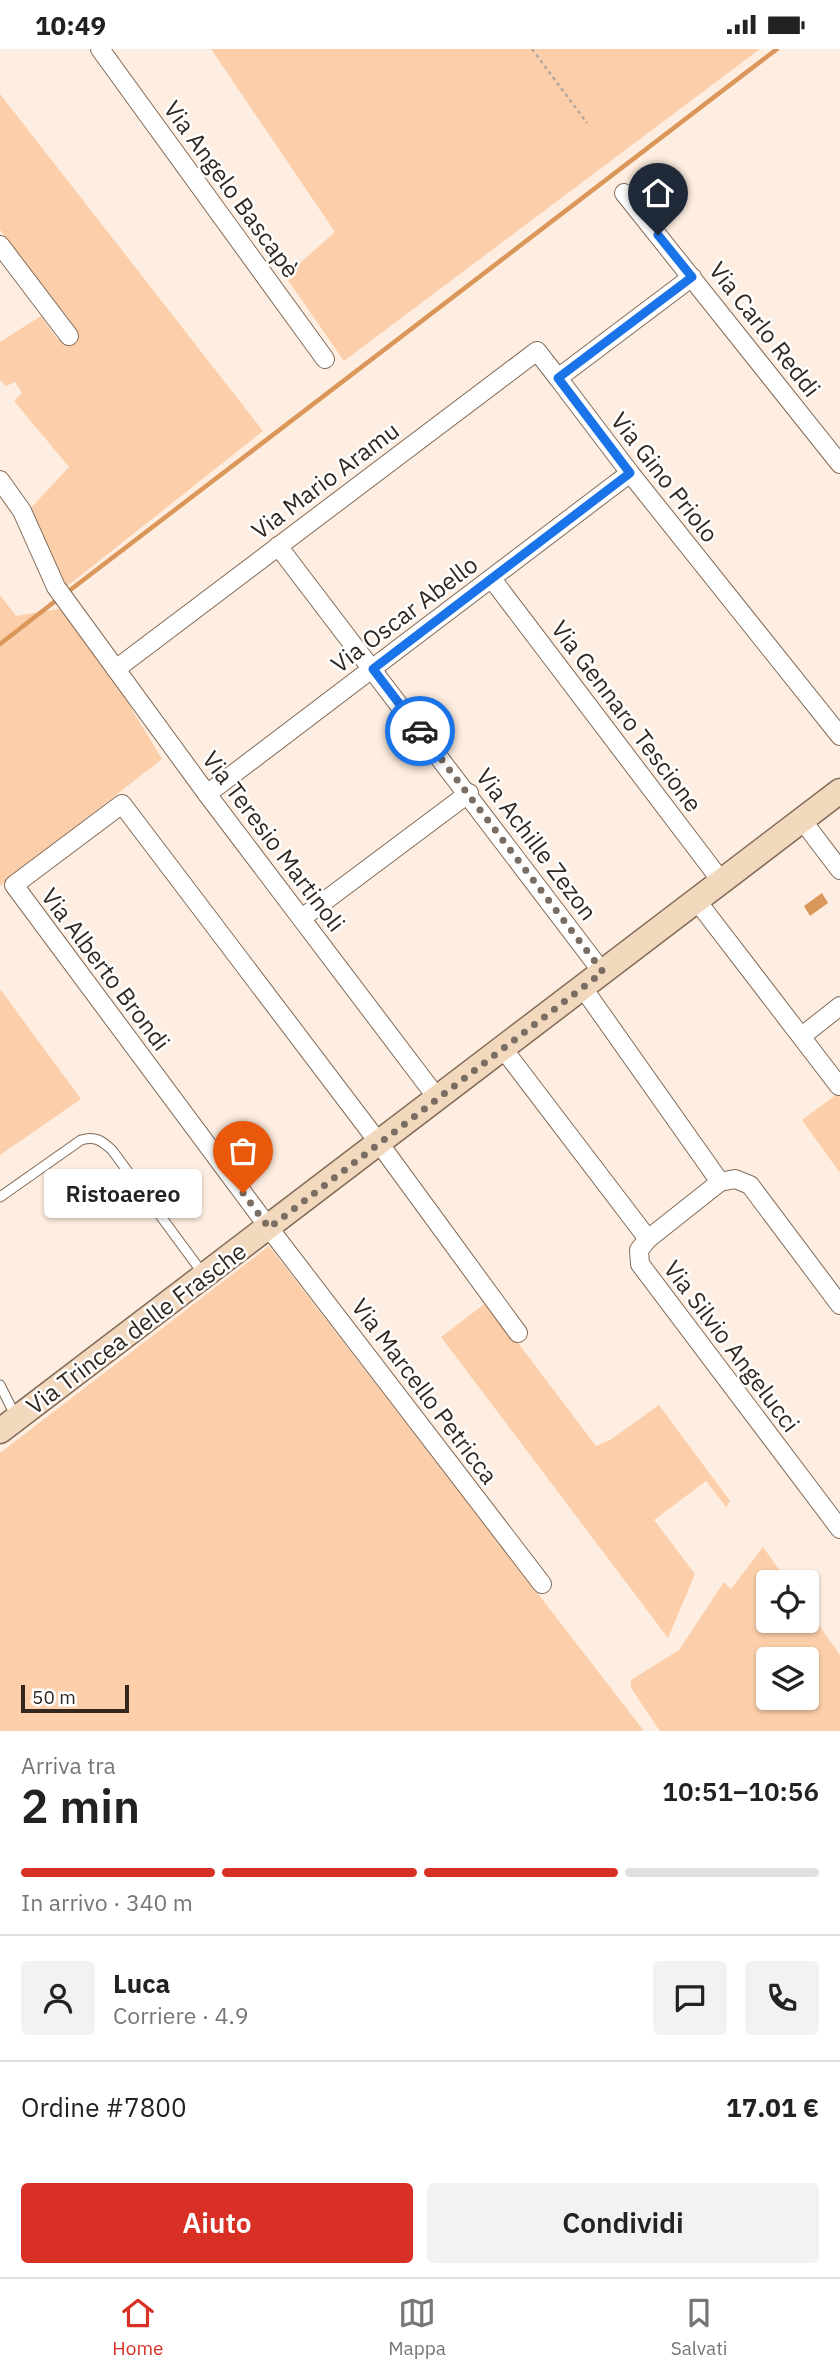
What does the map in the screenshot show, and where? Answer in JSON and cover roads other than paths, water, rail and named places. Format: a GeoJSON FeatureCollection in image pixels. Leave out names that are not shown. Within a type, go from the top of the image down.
{"type":"FeatureCollection","features":[{"type":"Feature","properties":{"kind":"street","name":"Via Angelo Bascapè"},"geometry":{"type":"LineString","coordinates":[[100,49],[325,359]]}},
{"type":"Feature","properties":{"kind":"street","name":"Via Carlo Reddi"},"geometry":{"type":"LineString","coordinates":[[624,193],[840,464]]}},
{"type":"Feature","properties":{"kind":"street"},"geometry":{"type":"LineString","coordinates":[[0,245],[69,335]]}},
{"type":"Feature","properties":{"kind":"street"},"geometry":{"type":"LineString","coordinates":[[558,378],[692,277]]}},
{"type":"Feature","properties":{"kind":"street","name":"Via Mario Aramu"},"geometry":{"type":"LineString","coordinates":[[116,669],[537,351],[558,378]]}},
{"type":"Feature","properties":{"kind":"street","name":"Via Gino Priolo"},"geometry":{"type":"LineString","coordinates":[[558,378],[630,473],[840,736]]}},
{"type":"Feature","properties":{"kind":"street","name":"Via Oscar Abello"},"geometry":{"type":"LineString","coordinates":[[207,794],[630,473]]}},
{"type":"Feature","properties":{"kind":"street","name":"Via Teresio Martinoli"},"geometry":{"type":"LineString","coordinates":[[0,480],[22,510],[56,587],[207,794],[438,1099]]}},
{"type":"Feature","properties":{"kind":"street","name":"Via Achille Zezon"},"geometry":{"type":"LineString","coordinates":[[278,546],[603,972]]}},
{"type":"Feature","properties":{"kind":"street","name":"Via Gennaro Tescione"},"geometry":{"type":"LineString","coordinates":[[492,579],[722,882]]}},
{"type":"Feature","properties":{"kind":"street","name":"Via Trincea delle Frasche"},"geometry":{"type":"LineString","coordinates":[[8,1425],[840,791]]}},
{"type":"Feature","properties":{"kind":"street"},"geometry":{"type":"LineString","coordinates":[[302,918],[468,793]]}},
{"type":"Feature","properties":{"kind":"street","name":"Via Alberto Brondi"},"geometry":{"type":"LineString","coordinates":[[269,1228],[14,885],[121,804],[379,1143]]}},
{"type":"Feature","properties":{"kind":"street"},"geometry":{"type":"LineString","coordinates":[[802,820],[840,870]]}},
{"type":"Feature","properties":{"kind":"street"},"geometry":{"type":"LineString","coordinates":[[697,901],[839,1086]]}},
{"type":"Feature","properties":{"kind":"street"},"geometry":{"type":"LineString","coordinates":[[583,988],[720,1182],[735,1179],[750,1185],[840,1305]]}},
{"type":"Feature","properties":{"kind":"street"},"geometry":{"type":"LineString","coordinates":[[802,1035],[840,1006]]}},
{"type":"Feature","properties":{"kind":"street"},"geometry":{"type":"LineString","coordinates":[[503,1050],[648,1239]]}},
{"type":"Feature","properties":{"kind":"street"},"geometry":{"type":"LineString","coordinates":[[379,1143],[518,1333]]}},
{"type":"Feature","properties":{"kind":"street","name":"Via Silvio Angelucci"},"geometry":{"type":"LineString","coordinates":[[720,1182],[648,1239],[639,1250],[640,1264],[840,1529]]}},
{"type":"Feature","properties":{"kind":"street","name":"Via Marcello Petricca"},"geometry":{"type":"LineString","coordinates":[[269,1228],[542,1584]]}},
{"type":"Feature","properties":{"kind":"lane"},"geometry":{"type":"LineString","coordinates":[[0,1197],[81,1140],[92,1137],[102,1141],[111,1150],[205,1276]]}},
{"type":"Feature","properties":{"kind":"lane"},"geometry":{"type":"LineString","coordinates":[[0,1385],[8,1425]]}},
{"type":"Feature","properties":{"kind":"waterway"},"geometry":{"type":"LineString","coordinates":[[65,594],[777,49]]}},
{"type":"Feature","properties":{"kind":"waterway"},"geometry":{"type":"LineString","coordinates":[[0,644],[58,599]]}},
{"type":"Feature","properties":{"kind":"place","name":"Ristoaereo"},"geometry":{"type":"Point","coordinates":[243,1193]}}]}
